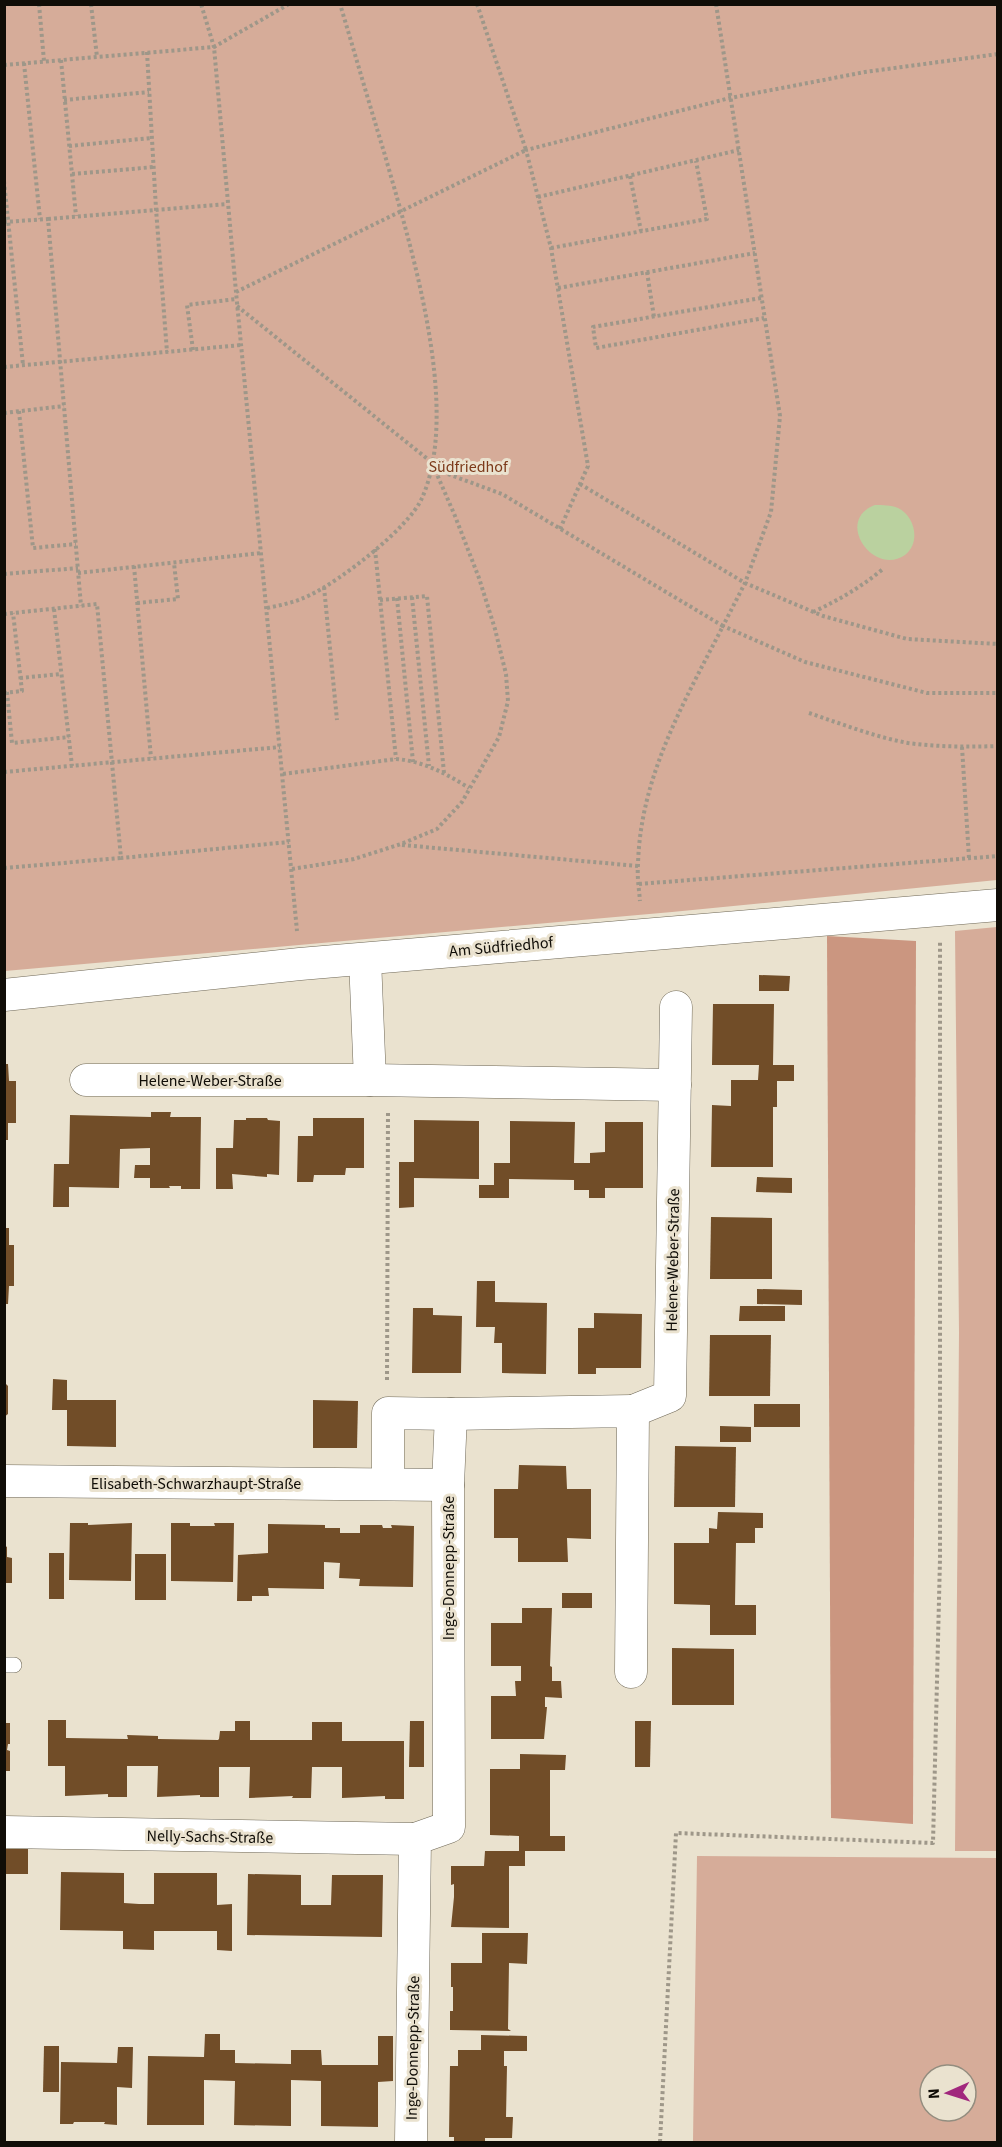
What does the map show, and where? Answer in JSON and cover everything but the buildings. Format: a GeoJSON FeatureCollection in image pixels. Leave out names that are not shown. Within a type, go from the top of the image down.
{"type":"FeatureCollection","features":[{"type":"Feature","properties":{"kind":"street","name":"Am Südfriedhof"},"geometry":{"type":"LineString","coordinates":[[4,995],[300,964],[998,904]]}},
{"type":"Feature","properties":{"kind":"street"},"geometry":{"type":"LineString","coordinates":[[365,959],[379,1081]]}},
{"type":"Feature","properties":{"kind":"street","name":"Helene-Weber-Straße"},"geometry":{"type":"LineString","coordinates":[[633,1411],[670,1396],[676,1007]]}},
{"type":"Feature","properties":{"kind":"street","name":"Helene-Weber-Straße"},"geometry":{"type":"LineString","coordinates":[[86,1080],[379,1081],[675,1086]]}},
{"type":"Feature","properties":{"kind":"street"},"geometry":{"type":"LineString","coordinates":[[388,1484],[388,1413],[633,1411],[631,1672]]}},
{"type":"Feature","properties":{"kind":"street","name":"Inge-Donnepp-Straße"},"geometry":{"type":"LineString","coordinates":[[411,2142],[415,1839],[449,1827],[448,1485],[451,1414]]}},
{"type":"Feature","properties":{"kind":"street","name":"Elisabeth-Schwarzhaupt-Straße"},"geometry":{"type":"LineString","coordinates":[[4,1481],[448,1485]]}},
{"type":"Feature","properties":{"kind":"street","name":"Nelly-Sachs-Straße"},"geometry":{"type":"LineString","coordinates":[[4,1832],[415,1839]]}},
{"type":"Feature","properties":{"kind":"path"},"geometry":{"type":"LineString","coordinates":[[39,4],[44,61]]}},
{"type":"Feature","properties":{"kind":"path"},"geometry":{"type":"LineString","coordinates":[[91,4],[97,57]]}},
{"type":"Feature","properties":{"kind":"path"},"geometry":{"type":"LineString","coordinates":[[201,4],[214,47],[300,964]]}},
{"type":"Feature","properties":{"kind":"path"},"geometry":{"type":"LineString","coordinates":[[4,65],[214,47],[289,4]]}},
{"type":"Feature","properties":{"kind":"path"},"geometry":{"type":"LineString","coordinates":[[267,608],[291,603],[324,587],[398,530],[421,500],[432,462],[436,424],[431,341],[401,211],[340,4]]}},
{"type":"Feature","properties":{"kind":"path"},"geometry":{"type":"LineString","coordinates":[[477,4],[526,150],[551,248],[588,466],[560,529]]}},
{"type":"Feature","properties":{"kind":"path"},"geometry":{"type":"LineString","coordinates":[[641,933],[638,866],[650,789],[671,728],[745,583],[771,512],[780,416],[716,4]]}},
{"type":"Feature","properties":{"kind":"path"},"geometry":{"type":"LineString","coordinates":[[147,52],[167,352]]}},
{"type":"Feature","properties":{"kind":"path"},"geometry":{"type":"LineString","coordinates":[[236,292],[526,150],[730,98],[865,72],[998,54]]}},
{"type":"Feature","properties":{"kind":"path"},"geometry":{"type":"LineString","coordinates":[[61,60],[76,216]]}},
{"type":"Feature","properties":{"kind":"path"},"geometry":{"type":"LineString","coordinates":[[24,63],[40,219]]}},
{"type":"Feature","properties":{"kind":"path"},"geometry":{"type":"LineString","coordinates":[[64,100],[149,92]]}},
{"type":"Feature","properties":{"kind":"path"},"geometry":{"type":"LineString","coordinates":[[69,146],[152,138]]}},
{"type":"Feature","properties":{"kind":"path"},"geometry":{"type":"LineString","coordinates":[[538,197],[739,150]]}},
{"type":"Feature","properties":{"kind":"path"},"geometry":{"type":"LineString","coordinates":[[551,248],[707,219],[696,160]]}},
{"type":"Feature","properties":{"kind":"path"},"geometry":{"type":"LineString","coordinates":[[72,174],[154,167]]}},
{"type":"Feature","properties":{"kind":"path"},"geometry":{"type":"LineString","coordinates":[[630,176],[641,231]]}},
{"type":"Feature","properties":{"kind":"path"},"geometry":{"type":"LineString","coordinates":[[4,181],[23,365]]}},
{"type":"Feature","properties":{"kind":"path"},"geometry":{"type":"LineString","coordinates":[[7,222],[228,204]]}},
{"type":"Feature","properties":{"kind":"path"},"geometry":{"type":"LineString","coordinates":[[48,219],[81,606]]}},
{"type":"Feature","properties":{"kind":"path"},"geometry":{"type":"LineString","coordinates":[[558,288],[755,253]]}},
{"type":"Feature","properties":{"kind":"path"},"geometry":{"type":"LineString","coordinates":[[647,272],[654,317]]}},
{"type":"Feature","properties":{"kind":"path"},"geometry":{"type":"LineString","coordinates":[[761,298],[593,327],[596,348],[764,318]]}},
{"type":"Feature","properties":{"kind":"path"},"geometry":{"type":"LineString","coordinates":[[193,350],[187,305],[236,299]]}},
{"type":"Feature","properties":{"kind":"path"},"geometry":{"type":"LineString","coordinates":[[237,306],[445,473],[502,494],[723,626],[805,662],[927,693],[998,693]]}},
{"type":"Feature","properties":{"kind":"path"},"geometry":{"type":"LineString","coordinates":[[4,367],[241,345]]}},
{"type":"Feature","properties":{"kind":"path"},"geometry":{"type":"LineString","coordinates":[[4,413],[64,406]]}},
{"type":"Feature","properties":{"kind":"path"},"geometry":{"type":"LineString","coordinates":[[19,411],[33,548],[76,544]]}},
{"type":"Feature","properties":{"kind":"path"},"geometry":{"type":"LineString","coordinates":[[292,868],[354,859],[401,844],[437,829],[462,802],[499,737],[508,701],[506,674],[495,629],[478,578],[432,462]]}},
{"type":"Feature","properties":{"kind":"path"},"geometry":{"type":"LineString","coordinates":[[580,484],[745,583],[813,612],[907,639],[998,644]]}},
{"type":"Feature","properties":{"kind":"path"},"geometry":{"type":"LineString","coordinates":[[375,549],[396,759]]}},
{"type":"Feature","properties":{"kind":"path"},"geometry":{"type":"LineString","coordinates":[[4,574],[134,566],[261,553]]}},
{"type":"Feature","properties":{"kind":"path"},"geometry":{"type":"LineString","coordinates":[[137,603],[178,599],[174,562]]}},
{"type":"Feature","properties":{"kind":"path"},"geometry":{"type":"LineString","coordinates":[[134,566],[151,758]]}},
{"type":"Feature","properties":{"kind":"path"},"geometry":{"type":"LineString","coordinates":[[813,612],[842,599],[883,569]]}},
{"type":"Feature","properties":{"kind":"path"},"geometry":{"type":"LineString","coordinates":[[324,587],[337,720]]}},
{"type":"Feature","properties":{"kind":"path"},"geometry":{"type":"LineString","coordinates":[[380,600],[427,596],[444,773]]}},
{"type":"Feature","properties":{"kind":"path"},"geometry":{"type":"LineString","coordinates":[[412,597],[429,766]]}},
{"type":"Feature","properties":{"kind":"path"},"geometry":{"type":"LineString","coordinates":[[397,598],[413,762]]}},
{"type":"Feature","properties":{"kind":"path"},"geometry":{"type":"LineString","coordinates":[[4,614],[97,604],[121,858]]}},
{"type":"Feature","properties":{"kind":"path"},"geometry":{"type":"LineString","coordinates":[[54,609],[72,766]]}},
{"type":"Feature","properties":{"kind":"path"},"geometry":{"type":"LineString","coordinates":[[13,613],[22,691],[6,693],[12,743],[69,736]]}},
{"type":"Feature","properties":{"kind":"path"},"geometry":{"type":"LineString","coordinates":[[20,678],[62,674]]}},
{"type":"Feature","properties":{"kind":"path"},"geometry":{"type":"LineString","coordinates":[[809,713],[908,743],[962,747],[998,746]]}},
{"type":"Feature","properties":{"kind":"path"},"geometry":{"type":"LineString","coordinates":[[4,772],[280,747]]}},
{"type":"Feature","properties":{"kind":"path"},"geometry":{"type":"LineString","coordinates":[[962,747],[969,858]]}},
{"type":"Feature","properties":{"kind":"path"},"geometry":{"type":"LineString","coordinates":[[283,774],[396,759],[429,766],[469,788]]}},
{"type":"Feature","properties":{"kind":"path"},"geometry":{"type":"LineString","coordinates":[[4,868],[289,842]]}},
{"type":"Feature","properties":{"kind":"path"},"geometry":{"type":"LineString","coordinates":[[401,844],[638,866]]}},
{"type":"Feature","properties":{"kind":"path"},"geometry":{"type":"LineString","coordinates":[[639,884],[998,856]]}},
{"type":"Feature","properties":{"kind":"path"},"geometry":{"type":"LineString","coordinates":[[660,2142],[676,1833],[933,1843],[940,1559],[939,910]]}},
{"type":"Feature","properties":{"kind":"path"},"geometry":{"type":"LineString","coordinates":[[379,1081],[388,1413]]}},
{"type":"Feature","properties":{"kind":"green space","name":"Südfriedhof"},"geometry":{"type":"Polygon","coordinates":[[[5,5],[997,5],[997,880],[672,912],[5,971],[5,5]]]}},
{"type":"Feature","properties":{"kind":"green space"},"geometry":{"type":"Polygon","coordinates":[[[997,927],[998,1851],[955,1851],[959,1332],[955,931],[997,927]]]}},
{"type":"Feature","properties":{"kind":"green space"},"geometry":{"type":"Polygon","coordinates":[[[697,1856],[997,1858],[997,2142],[693,2142],[697,1856]]]}},
{"type":"Feature","properties":{"kind":"shaded area"},"geometry":{"type":"Polygon","coordinates":[[[875,505],[898,508],[909,517],[914,537],[910,550],[905,555],[893,560],[881,559],[863,544],[858,533],[858,522],[863,512],[875,505]]]}},
{"type":"Feature","properties":{"kind":"shaded area"},"geometry":{"type":"Polygon","coordinates":[[[827,936],[916,941],[913,1824],[831,1818],[827,936]]]}}]}
